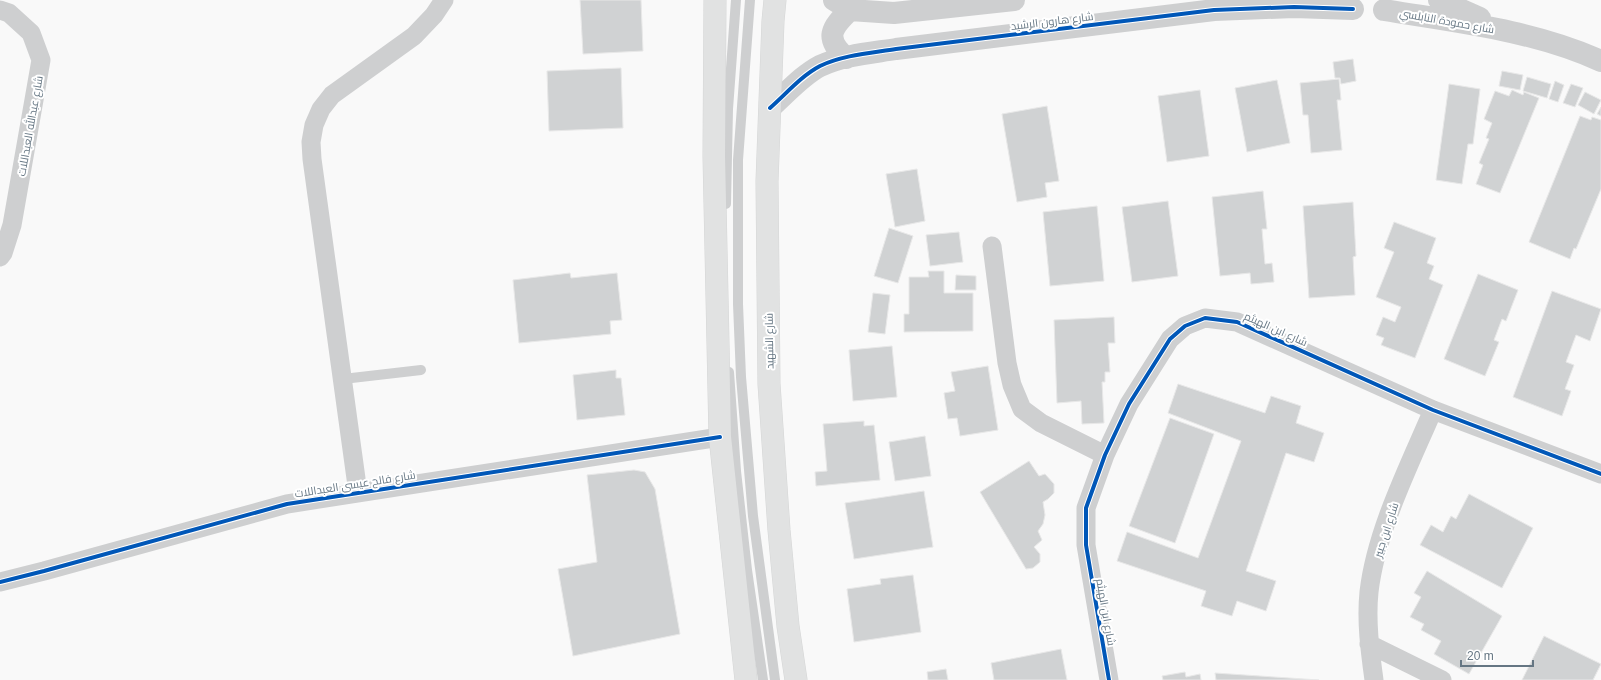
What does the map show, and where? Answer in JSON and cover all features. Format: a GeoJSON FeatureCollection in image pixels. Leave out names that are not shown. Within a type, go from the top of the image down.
{"type":"FeatureCollection","features":[{"type":"Feature","properties":{"kind":"highway"},"geometry":{"type":"LineString","coordinates":[[715,0],[714,156],[720,437],[746,680]]}},
{"type":"Feature","properties":{"kind":"highway","name":"شارع الشهيد"},"geometry":{"type":"LineString","coordinates":[[775,0],[767,181],[769,384],[788,626],[796,680]]}},
{"type":"Feature","properties":{"kind":"street"},"geometry":{"type":"LineString","coordinates":[[358,493],[312,159],[311,142],[314,125],[321,109],[332,95],[414,36],[434,15],[444,0]]}},
{"type":"Feature","properties":{"kind":"street"},"geometry":{"type":"LineString","coordinates":[[846,58],[833,44],[832,34],[840,20],[842,5],[894,13],[1014,0]]}},
{"type":"Feature","properties":{"kind":"street","name":"شارع حمودة النابلسي"},"geometry":{"type":"LineString","coordinates":[[1439,0],[1510,32]]}},
{"type":"Feature","properties":{"kind":"street","name":"شارع هارون الرشيد"},"geometry":{"type":"LineString","coordinates":[[770,108],[807,75],[820,66],[846,58],[896,49],[1214,10],[1294,8],[1347,4],[1368,13],[1390,5]]}},
{"type":"Feature","properties":{"kind":"street","name":"شارع حمودة النابلسي"},"geometry":{"type":"LineString","coordinates":[[1390,5],[1562,45],[1601,61]]}},
{"type":"Feature","properties":{"kind":"street","name":"شارع عبدالله العبداللات"},"geometry":{"type":"LineString","coordinates":[[0,10],[9,13],[31,33],[42,60],[12,225],[0,257]]}},
{"type":"Feature","properties":{"kind":"street"},"geometry":{"type":"LineString","coordinates":[[992,246],[1007,363],[1012,385],[1022,409],[1041,423],[1105,455]]}},
{"type":"Feature","properties":{"kind":"street","name":"شارع ابن الهيثم"},"geometry":{"type":"LineString","coordinates":[[1109,680],[1086,545],[1086,508],[1105,455],[1129,404],[1170,339],[1185,326],[1205,318],[1237,322],[1433,410],[1601,474]]}},
{"type":"Feature","properties":{"kind":"street","name":"شارع ابن جبير"},"geometry":{"type":"LineString","coordinates":[[1374,680],[1369,644],[1369,593],[1378,544],[1433,410]]}},
{"type":"Feature","properties":{"kind":"street","name":"شارع فالح عيسى العبداللات"},"geometry":{"type":"LineString","coordinates":[[0,582],[287,504],[720,437]]}},
{"type":"Feature","properties":{"kind":"street"},"geometry":{"type":"LineString","coordinates":[[1369,644],[1442,680]]}},
{"type":"Feature","properties":{"kind":"lane"},"geometry":{"type":"LineString","coordinates":[[736,0],[728,109],[726,283],[729,370],[736,470],[747,570],[763,680]]}},
{"type":"Feature","properties":{"kind":"lane"},"geometry":{"type":"LineString","coordinates":[[750,0],[738,160],[738,304],[741,377],[752,508],[775,680]]}},
{"type":"Feature","properties":{"kind":"lane"},"geometry":{"type":"LineString","coordinates":[[343,379],[421,370]]}},
{"type":"Feature","properties":{"kind":"building"},"geometry":{"type":"Polygon","coordinates":[[[580,0],[641,0],[643,51],[583,54],[580,0]]]}},
{"type":"Feature","properties":{"kind":"building"},"geometry":{"type":"Polygon","coordinates":[[[1353,59],[1356,81],[1341,84],[1340,78],[1335,78],[1333,62],[1353,59]]]}},
{"type":"Feature","properties":{"kind":"building"},"geometry":{"type":"Polygon","coordinates":[[[621,68],[623,128],[549,131],[547,71],[621,68]]]}},
{"type":"Feature","properties":{"kind":"building"},"geometry":{"type":"Polygon","coordinates":[[[1502,71],[1523,75],[1520,90],[1499,86],[1502,71]]]}},
{"type":"Feature","properties":{"kind":"building"},"geometry":{"type":"Polygon","coordinates":[[[1527,77],[1551,84],[1547,98],[1523,91],[1527,77]]]}},
{"type":"Feature","properties":{"kind":"building"},"geometry":{"type":"Polygon","coordinates":[[[1339,79],[1341,100],[1337,100],[1342,150],[1311,153],[1308,115],[1303,115],[1300,83],[1339,79]]]}},
{"type":"Feature","properties":{"kind":"building"},"geometry":{"type":"Polygon","coordinates":[[[1277,80],[1290,143],[1247,152],[1235,88],[1277,80]]]}},
{"type":"Feature","properties":{"kind":"building"},"geometry":{"type":"Polygon","coordinates":[[[1555,81],[1564,85],[1558,102],[1549,99],[1555,81]]]}},
{"type":"Feature","properties":{"kind":"building"},"geometry":{"type":"Polygon","coordinates":[[[1449,84],[1480,89],[1473,144],[1468,144],[1462,184],[1436,180],[1449,84]]]}},
{"type":"Feature","properties":{"kind":"building"},"geometry":{"type":"Polygon","coordinates":[[[1571,84],[1583,88],[1575,107],[1563,103],[1571,84]]]}},
{"type":"Feature","properties":{"kind":"building"},"geometry":{"type":"Polygon","coordinates":[[[1200,90],[1209,156],[1167,162],[1158,96],[1200,90]]]}},
{"type":"Feature","properties":{"kind":"building"},"geometry":{"type":"Polygon","coordinates":[[[1512,90],[1523,95],[1524,92],[1539,98],[1500,193],[1476,184],[1483,165],[1479,163],[1489,139],[1486,138],[1492,123],[1484,119],[1495,91],[1509,96],[1512,90]]]}},
{"type":"Feature","properties":{"kind":"building"},"geometry":{"type":"Polygon","coordinates":[[[1585,92],[1601,100],[1594,114],[1578,105],[1585,92]]]}},
{"type":"Feature","properties":{"kind":"building"},"geometry":{"type":"Polygon","coordinates":[[[1047,106],[1059,181],[1045,183],[1047,197],[1017,202],[1002,114],[1047,106]]]}},
{"type":"Feature","properties":{"kind":"building"},"geometry":{"type":"Polygon","coordinates":[[[1601,107],[1601,116],[1597,114],[1601,107]]]}},
{"type":"Feature","properties":{"kind":"building"},"geometry":{"type":"Polygon","coordinates":[[[1580,116],[1591,120],[1592,117],[1601,120],[1601,189],[1576,249],[1574,248],[1570,259],[1529,242],[1580,116]]]}},
{"type":"Feature","properties":{"kind":"building"},"geometry":{"type":"Polygon","coordinates":[[[917,169],[925,221],[895,227],[886,174],[917,169]]]}},
{"type":"Feature","properties":{"kind":"building"},"geometry":{"type":"Polygon","coordinates":[[[1263,191],[1267,229],[1262,229],[1265,264],[1272,263],[1274,282],[1251,284],[1250,273],[1220,276],[1212,197],[1263,191]]]}},
{"type":"Feature","properties":{"kind":"building"},"geometry":{"type":"Polygon","coordinates":[[[1168,201],[1178,276],[1132,282],[1122,207],[1168,201]]]}},
{"type":"Feature","properties":{"kind":"building"},"geometry":{"type":"Polygon","coordinates":[[[1353,202],[1356,256],[1353,257],[1355,295],[1309,298],[1303,206],[1353,202]]]}},
{"type":"Feature","properties":{"kind":"building"},"geometry":{"type":"Polygon","coordinates":[[[1097,206],[1104,281],[1050,286],[1043,212],[1097,206]]]}},
{"type":"Feature","properties":{"kind":"building"},"geometry":{"type":"Polygon","coordinates":[[[1394,222],[1436,238],[1427,263],[1434,266],[1429,279],[1443,285],[1415,358],[1381,345],[1384,338],[1376,335],[1383,317],[1395,322],[1401,307],[1376,297],[1394,252],[1384,248],[1394,222]]]}},
{"type":"Feature","properties":{"kind":"building"},"geometry":{"type":"Polygon","coordinates":[[[889,228],[913,236],[898,283],[874,276],[889,228]]]}},
{"type":"Feature","properties":{"kind":"building"},"geometry":{"type":"Polygon","coordinates":[[[959,232],[963,262],[930,266],[926,235],[959,232]]]}},
{"type":"Feature","properties":{"kind":"building"},"geometry":{"type":"Polygon","coordinates":[[[928,271],[944,271],[944,293],[973,293],[973,331],[904,332],[904,314],[909,314],[909,277],[929,277],[928,271]]]}},
{"type":"Feature","properties":{"kind":"building"},"geometry":{"type":"Polygon","coordinates":[[[570,273],[571,278],[617,273],[622,320],[610,321],[611,334],[519,343],[513,280],[570,273]]]}},
{"type":"Feature","properties":{"kind":"building"},"geometry":{"type":"Polygon","coordinates":[[[1478,274],[1518,290],[1506,321],[1502,319],[1494,340],[1499,342],[1485,376],[1444,359],[1478,274]]]}},
{"type":"Feature","properties":{"kind":"building"},"geometry":{"type":"Polygon","coordinates":[[[956,275],[976,276],[976,290],[955,290],[956,275]]]}},
{"type":"Feature","properties":{"kind":"building"},"geometry":{"type":"Polygon","coordinates":[[[1552,291],[1601,309],[1590,341],[1576,335],[1566,362],[1574,365],[1565,389],[1571,391],[1562,416],[1513,397],[1552,291]]]}},
{"type":"Feature","properties":{"kind":"building"},"geometry":{"type":"Polygon","coordinates":[[[873,293],[890,295],[885,334],[868,332],[873,293]]]}},
{"type":"Feature","properties":{"kind":"building"},"geometry":{"type":"Polygon","coordinates":[[[1114,317],[1115,343],[1108,343],[1110,372],[1105,372],[1105,382],[1102,382],[1104,423],[1082,424],[1081,401],[1057,403],[1054,320],[1114,317]]]}},
{"type":"Feature","properties":{"kind":"building"},"geometry":{"type":"Polygon","coordinates":[[[892,346],[897,397],[853,401],[849,350],[892,346]]]}},
{"type":"Feature","properties":{"kind":"building"},"geometry":{"type":"Polygon","coordinates":[[[988,366],[998,430],[960,436],[957,418],[948,419],[944,393],[955,391],[951,372],[988,366]]]}},
{"type":"Feature","properties":{"kind":"building"},"geometry":{"type":"Polygon","coordinates":[[[616,370],[616,378],[621,378],[625,415],[577,420],[573,375],[616,370]]]}},
{"type":"Feature","properties":{"kind":"building"},"geometry":{"type":"Polygon","coordinates":[[[1178,384],[1265,413],[1271,396],[1301,406],[1296,423],[1324,433],[1314,462],[1286,453],[1246,571],[1276,581],[1266,611],[1237,601],[1232,616],[1201,606],[1206,591],[1117,561],[1127,532],[1198,558],[1241,441],[1168,413],[1178,384]]]}},
{"type":"Feature","properties":{"kind":"building"},"geometry":{"type":"Polygon","coordinates":[[[1170,418],[1214,434],[1175,543],[1129,526],[1170,418]]]}},
{"type":"Feature","properties":{"kind":"building"},"geometry":{"type":"Polygon","coordinates":[[[864,421],[864,426],[874,425],[880,480],[816,486],[815,472],[827,471],[823,424],[864,421]]]}},
{"type":"Feature","properties":{"kind":"building"},"geometry":{"type":"Polygon","coordinates":[[[925,436],[931,476],[895,481],[889,442],[925,436]]]}},
{"type":"Feature","properties":{"kind":"building"},"geometry":{"type":"Polygon","coordinates":[[[1029,461],[1039,476],[1045,474],[1054,484],[1054,493],[1043,502],[1045,515],[1043,524],[1038,531],[1042,540],[1034,547],[1040,554],[1040,562],[1033,568],[1026,569],[980,492],[1029,461]]]}},
{"type":"Feature","properties":{"kind":"building"},"geometry":{"type":"Polygon","coordinates":[[[634,470],[645,472],[655,489],[680,634],[573,656],[558,569],[597,562],[587,475],[634,470]]]}},
{"type":"Feature","properties":{"kind":"building"},"geometry":{"type":"Polygon","coordinates":[[[924,491],[933,547],[854,559],[845,503],[924,491]]]}},
{"type":"Feature","properties":{"kind":"building"},"geometry":{"type":"Polygon","coordinates":[[[1469,494],[1533,528],[1502,588],[1420,545],[1431,525],[1443,532],[1451,516],[1456,519],[1469,494]]]}},
{"type":"Feature","properties":{"kind":"building"},"geometry":{"type":"Polygon","coordinates":[[[1427,571],[1502,616],[1469,674],[1434,654],[1441,641],[1421,630],[1424,624],[1410,617],[1421,597],[1414,593],[1427,571]]]}},
{"type":"Feature","properties":{"kind":"building"},"geometry":{"type":"Polygon","coordinates":[[[913,575],[921,632],[854,642],[847,589],[881,584],[880,579],[913,575]]]}},
{"type":"Feature","properties":{"kind":"building"},"geometry":{"type":"Polygon","coordinates":[[[1544,636],[1601,664],[1593,680],[1522,680],[1544,636]]]}},
{"type":"Feature","properties":{"kind":"building"},"geometry":{"type":"Polygon","coordinates":[[[1061,649],[1067,680],[994,680],[991,663],[1061,649]]]}},
{"type":"Feature","properties":{"kind":"building"},"geometry":{"type":"Polygon","coordinates":[[[946,669],[948,680],[928,680],[927,672],[946,669]]]}},
{"type":"Feature","properties":{"kind":"building"},"geometry":{"type":"Polygon","coordinates":[[[1185,672],[1186,677],[1200,674],[1201,680],[1163,680],[1162,676],[1185,672]]]}},
{"type":"Feature","properties":{"kind":"building"},"geometry":{"type":"Polygon","coordinates":[[[1215,673],[1319,680],[1216,680],[1215,673]]]}},
{"type":"Feature","properties":{"kind":"cycle path"},"geometry":{"type":"LineString","coordinates":[[770,108],[813,70],[829,62],[857,55],[1214,10],[1294,7],[1353,9]]}},
{"type":"Feature","properties":{"kind":"cycle path"},"geometry":{"type":"LineString","coordinates":[[1109,680],[1086,545],[1086,508],[1105,455],[1129,404],[1170,339],[1185,326],[1205,318],[1237,322],[1433,410],[1601,474]]}},
{"type":"Feature","properties":{"kind":"cycle path"},"geometry":{"type":"LineString","coordinates":[[0,582],[287,504],[720,437]]}}]}
